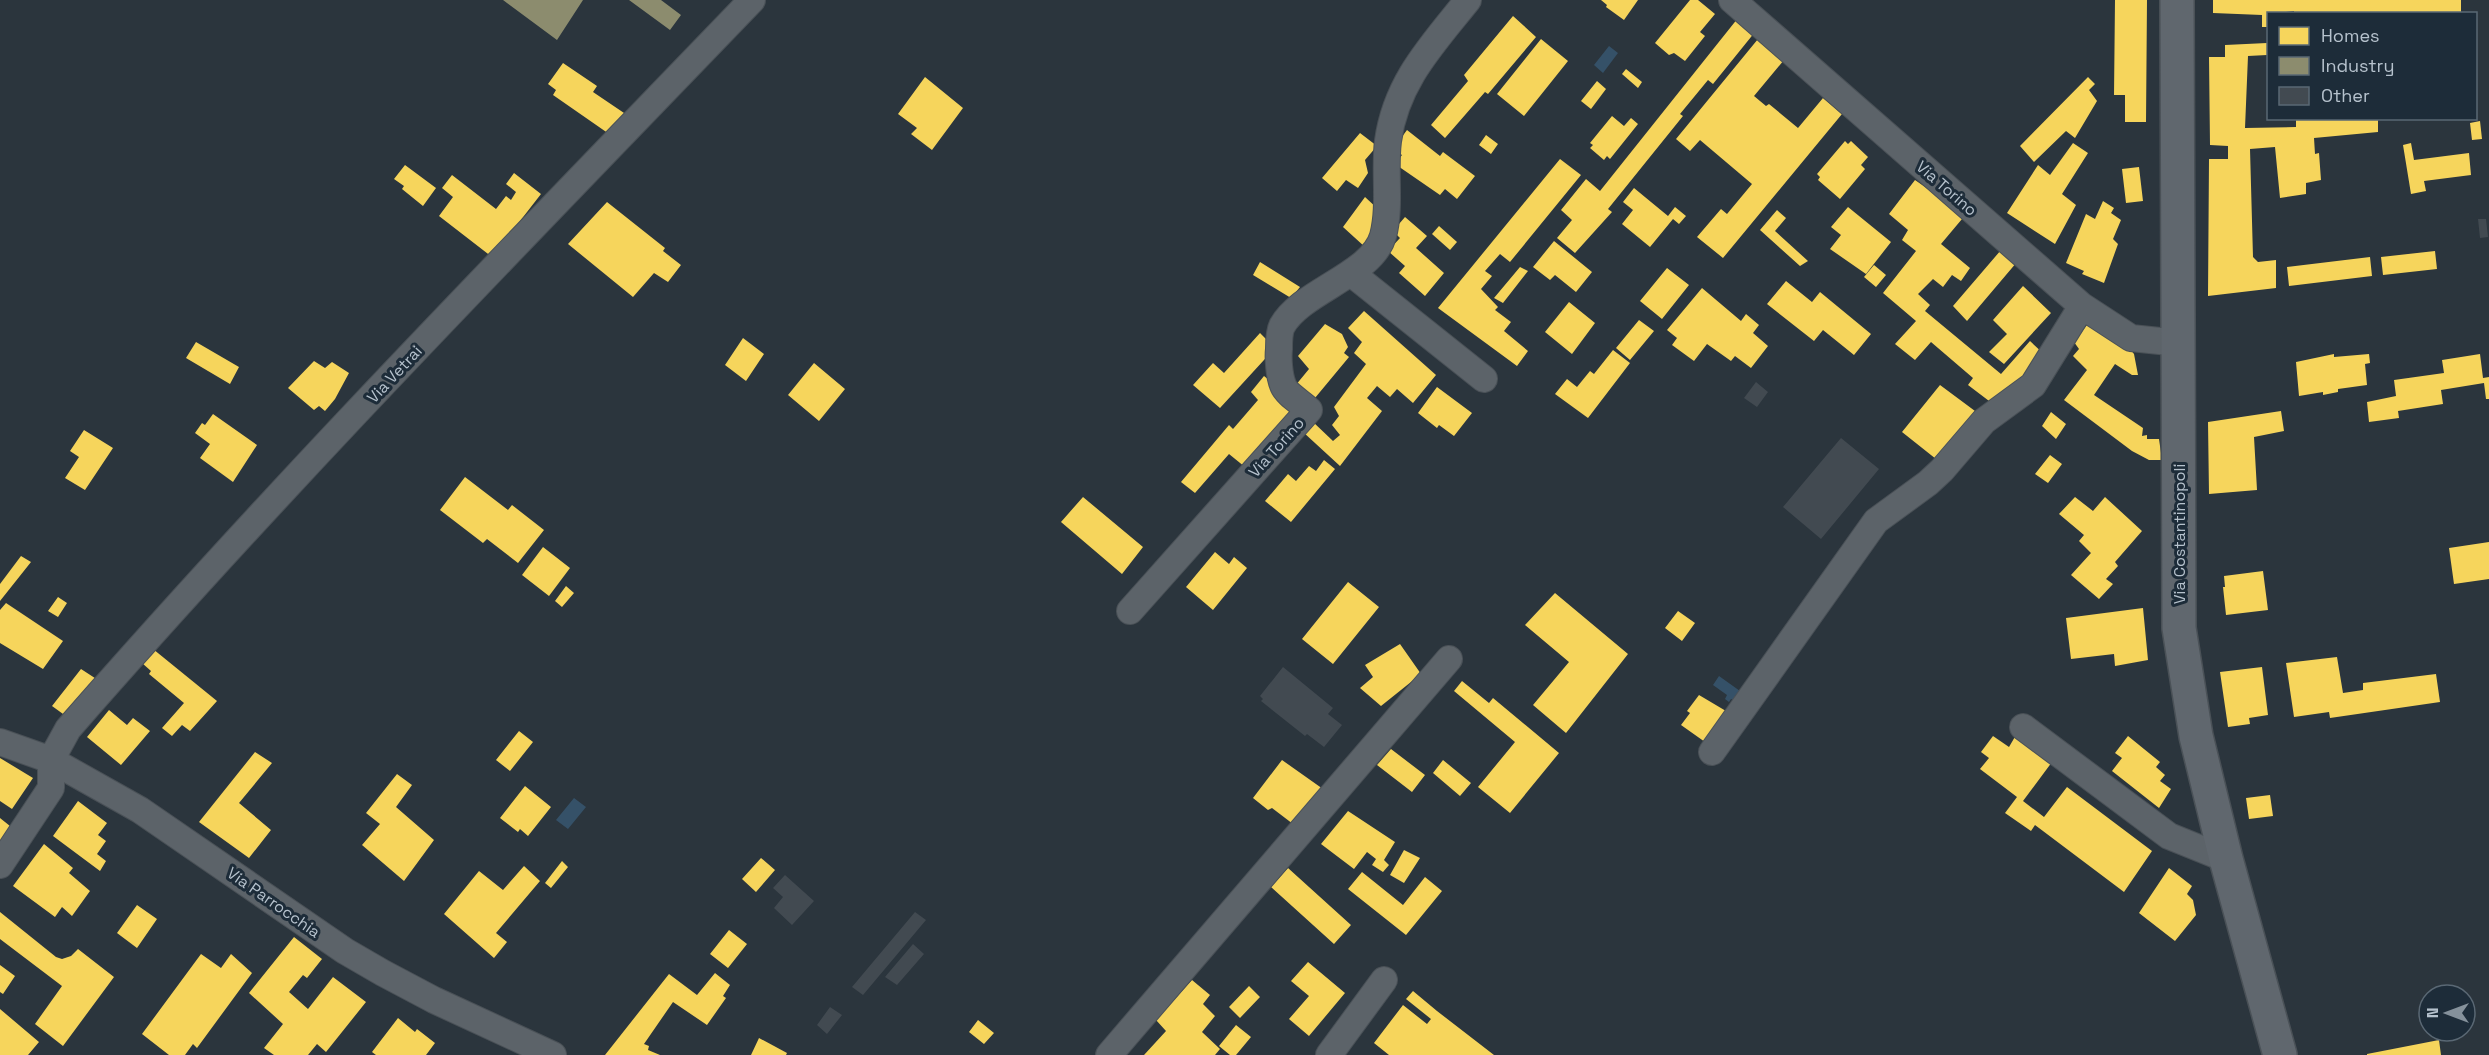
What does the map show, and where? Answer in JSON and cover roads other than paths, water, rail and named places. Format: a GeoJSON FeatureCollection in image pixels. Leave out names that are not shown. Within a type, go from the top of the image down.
{"type":"FeatureCollection","features":[{"type":"Feature","properties":{"kind":"street","name":"Via Vetrai"},"geometry":{"type":"LineString","coordinates":[[51,760],[68,729],[215,563],[512,249],[752,0]]}},
{"type":"Feature","properties":{"kind":"street","name":"Via Torino"},"geometry":{"type":"LineString","coordinates":[[1130,611],[1309,410],[1283,386],[1278,353],[1281,327],[1298,306],[1351,273],[1370,255],[1382,238],[1388,141],[1396,105],[1410,74],[1468,0]]}},
{"type":"Feature","properties":{"kind":"street","name":"Via Torino"},"geometry":{"type":"LineString","coordinates":[[1732,0],[2082,306],[2131,338],[2178,343]]}},
{"type":"Feature","properties":{"kind":"street","name":"Via Costantinopoli"},"geometry":{"type":"LineString","coordinates":[[2177,0],[2179,628],[2196,736],[2226,859],[2280,1055]]}},
{"type":"Feature","properties":{"kind":"street"},"geometry":{"type":"LineString","coordinates":[[1351,273],[1484,379]]}},
{"type":"Feature","properties":{"kind":"street"},"geometry":{"type":"LineString","coordinates":[[1712,752],[1876,521],[1928,483],[1984,421],[2033,384],[2082,306]]}},
{"type":"Feature","properties":{"kind":"street"},"geometry":{"type":"LineString","coordinates":[[1109,1055],[1449,659]]}},
{"type":"Feature","properties":{"kind":"street"},"geometry":{"type":"LineString","coordinates":[[2023,727],[2169,836],[2226,859]]}},
{"type":"Feature","properties":{"kind":"street","name":"Via Parrocchia"},"geometry":{"type":"LineString","coordinates":[[0,742],[51,760],[140,810],[345,951],[434,1000],[554,1055]]}},
{"type":"Feature","properties":{"kind":"street"},"geometry":{"type":"LineString","coordinates":[[0,865],[51,788],[51,760]]}},
{"type":"Feature","properties":{"kind":"street"},"geometry":{"type":"LineString","coordinates":[[1329,1055],[1384,981]]}},
{"type":"Feature","properties":{"kind":"water"},"geometry":{"type":"Polygon","coordinates":[[[1609,46],[1618,53],[1603,73],[1594,65],[1609,46]]]}},
{"type":"Feature","properties":{"kind":"water"},"geometry":{"type":"Polygon","coordinates":[[[1719,676],[1740,691],[1729,702],[1725,699],[1727,695],[1713,685],[1719,676]]]}},
{"type":"Feature","properties":{"kind":"water"},"geometry":{"type":"Polygon","coordinates":[[[574,798],[586,807],[568,829],[556,820],[574,798]]]}}]}
